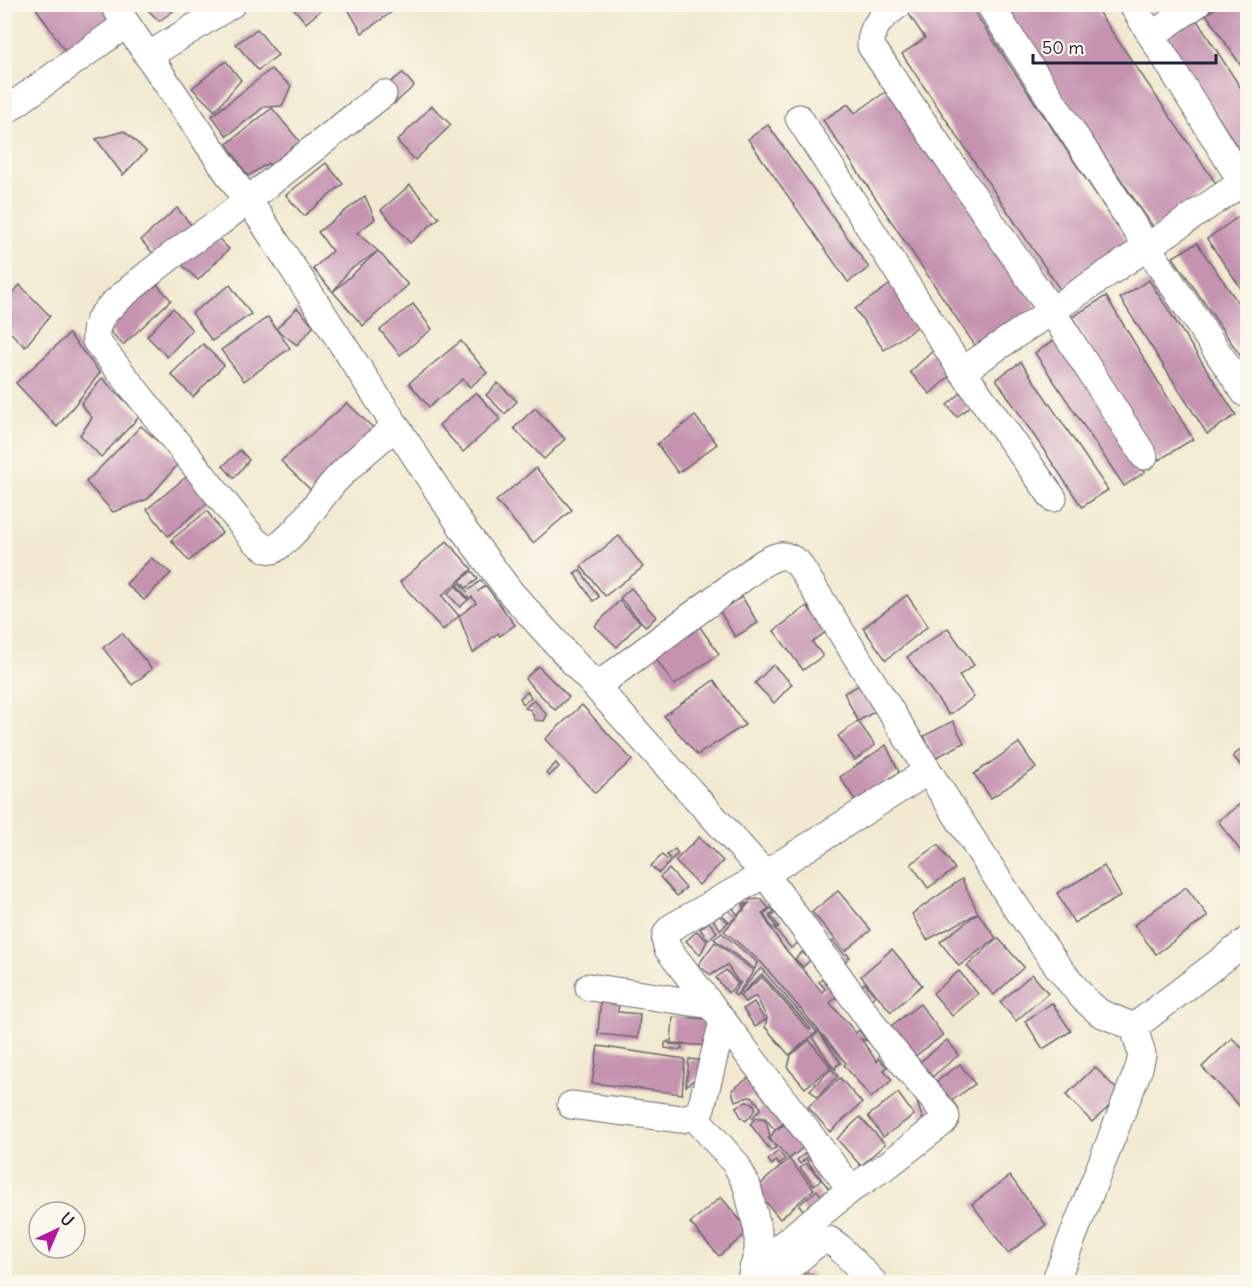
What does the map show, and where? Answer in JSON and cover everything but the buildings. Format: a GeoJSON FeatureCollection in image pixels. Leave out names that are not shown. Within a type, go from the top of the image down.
{"type":"FeatureCollection","features":[{"type":"Feature","properties":{"kind":"street"},"geometry":{"type":"LineString","coordinates":[[148,56],[232,4]]}},
{"type":"Feature","properties":{"kind":"street"},"geometry":{"type":"LineString","coordinates":[[899,4],[879,21],[871,35],[871,46],[1051,310],[1144,456]]}},
{"type":"Feature","properties":{"kind":"street"},"geometry":{"type":"LineString","coordinates":[[989,4],[1245,393]]}},
{"type":"Feature","properties":{"kind":"street"},"geometry":{"type":"LineString","coordinates":[[962,372],[1051,310],[1246,184],[1132,4]]}},
{"type":"Feature","properties":{"kind":"street"},"geometry":{"type":"LineString","coordinates":[[1152,35],[1197,4]]}},
{"type":"Feature","properties":{"kind":"street"},"geometry":{"type":"LineString","coordinates":[[4,112],[119,14],[259,216],[463,529],[511,592],[765,874],[882,1037],[945,1114],[946,1118],[943,1122],[889,1164],[851,1189],[758,1278]]}},
{"type":"Feature","properties":{"kind":"street"},"geometry":{"type":"LineString","coordinates":[[383,94],[220,222],[193,239],[108,309],[95,333],[96,341],[254,540],[266,549],[273,550],[285,542],[334,482],[396,426]]}},
{"type":"Feature","properties":{"kind":"street"},"geometry":{"type":"LineString","coordinates":[[799,118],[962,372],[1053,498]]}},
{"type":"Feature","properties":{"kind":"street"},"geometry":{"type":"LineString","coordinates":[[597,686],[763,563],[778,555],[789,556],[798,563],[928,771],[1056,964],[1083,998],[1100,1013],[1134,1027]]}},
{"type":"Feature","properties":{"kind":"street"},"geometry":{"type":"LineString","coordinates":[[851,1189],[790,1112],[668,949],[664,938],[672,927],[765,874],[928,771]]}},
{"type":"Feature","properties":{"kind":"street"},"geometry":{"type":"LineString","coordinates":[[1134,1027],[1248,940]]}},
{"type":"Feature","properties":{"kind":"street"},"geometry":{"type":"LineString","coordinates":[[589,987],[717,1013]]}},
{"type":"Feature","properties":{"kind":"street"},"geometry":{"type":"LineString","coordinates":[[572,1105],[681,1119],[694,1116],[701,1108],[717,1013]]}},
{"type":"Feature","properties":{"kind":"street"},"geometry":{"type":"LineString","coordinates":[[1055,1282],[1139,1068],[1142,1055],[1134,1027]]}},
{"type":"Feature","properties":{"kind":"street"},"geometry":{"type":"LineString","coordinates":[[694,1116],[736,1164],[747,1186],[759,1231],[758,1278]]}},
{"type":"Feature","properties":{"kind":"street"},"geometry":{"type":"LineString","coordinates":[[758,1278],[816,1244],[829,1240],[839,1247],[873,1282]]}}]}
